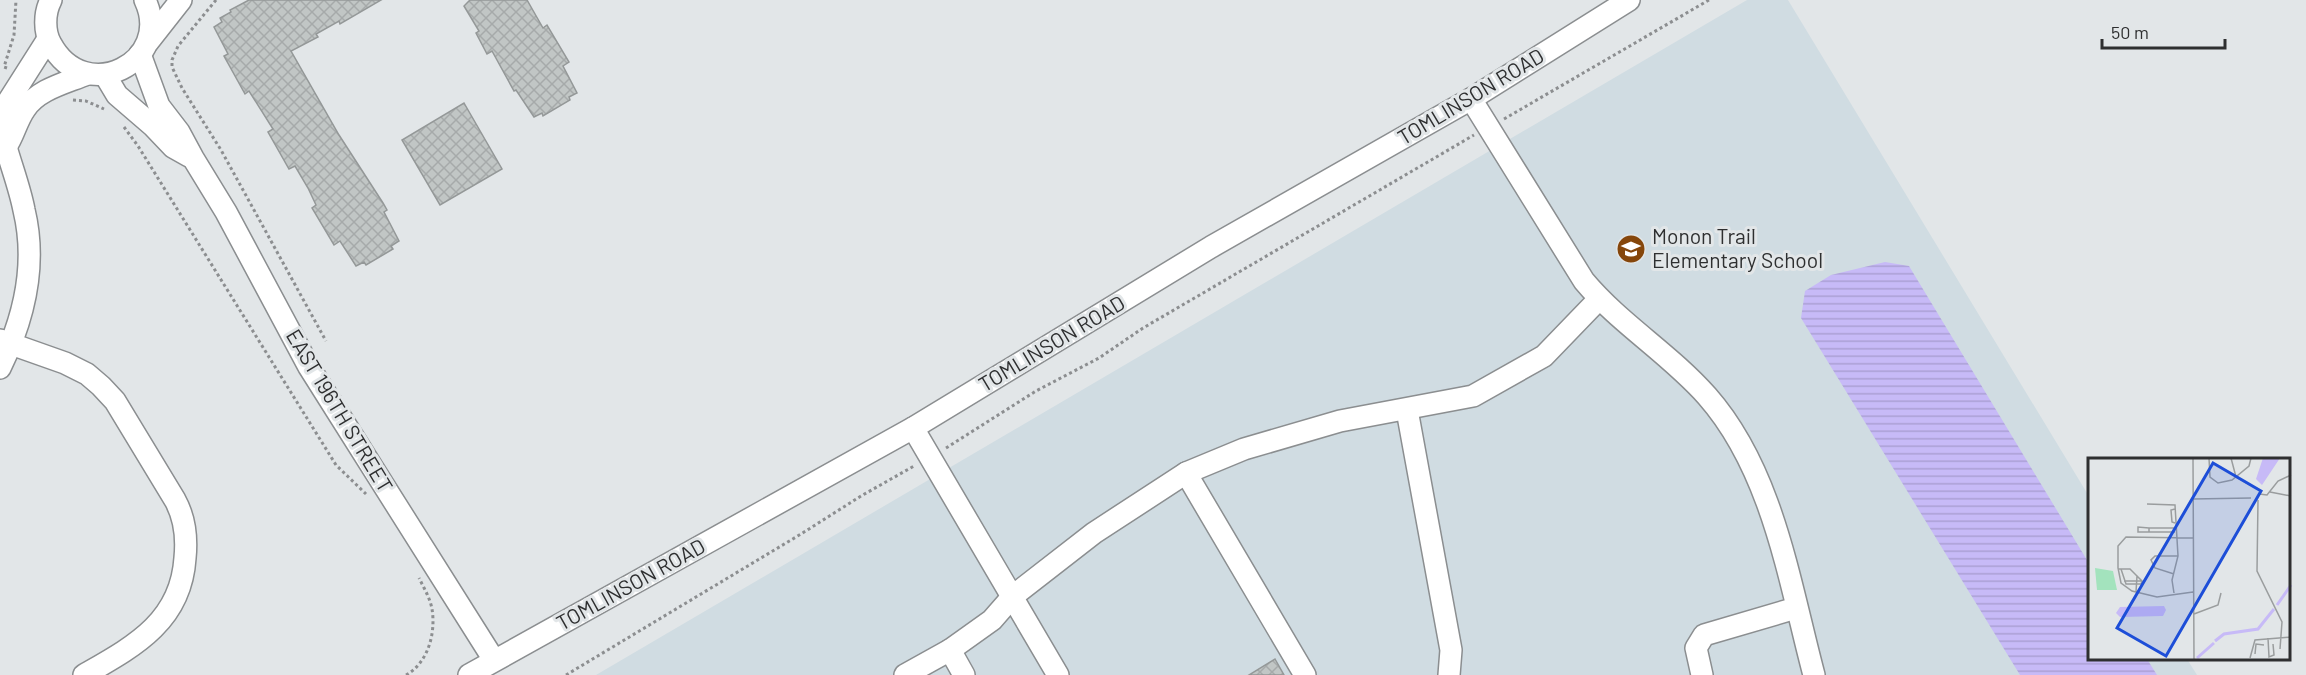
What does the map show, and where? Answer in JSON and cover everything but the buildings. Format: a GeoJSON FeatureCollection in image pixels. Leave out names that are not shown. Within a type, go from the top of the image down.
{"type":"FeatureCollection","features":[{"type":"Feature","properties":{"kind":"street"},"geometry":{"type":"LineString","coordinates":[[144,48],[151,28],[150,9],[145,0]]}},
{"type":"Feature","properties":{"kind":"street"},"geometry":{"type":"LineString","coordinates":[[0,368],[6,342],[26,292],[29,242],[25,211],[3,139],[31,102],[45,92],[96,75],[122,70],[144,48],[181,0]]}},
{"type":"Feature","properties":{"kind":"street","name":"TOMLINSON ROAD"},"geometry":{"type":"LineString","coordinates":[[469,675],[913,428],[1211,247],[1471,99],[1629,0]]}},
{"type":"Feature","properties":{"kind":"street"},"geometry":{"type":"LineString","coordinates":[[49,1],[46,21],[48,39],[57,55],[70,67],[96,75]]}},
{"type":"Feature","properties":{"kind":"street"},"geometry":{"type":"LineString","coordinates":[[0,123],[6,105],[48,39]]}},
{"type":"Feature","properties":{"kind":"street","name":"EAST 196TH STREET"},"geometry":{"type":"LineString","coordinates":[[144,48],[159,106],[179,132],[232,221],[309,367],[494,660]]}},
{"type":"Feature","properties":{"kind":"street","name":"EAST 196TH STREET"},"geometry":{"type":"LineString","coordinates":[[96,75],[173,147],[193,158]]}},
{"type":"Feature","properties":{"kind":"street"},"geometry":{"type":"LineString","coordinates":[[1471,99],[1570,260],[1599,298],[1693,381],[1731,428],[1758,478],[1773,520],[1814,675]]}},
{"type":"Feature","properties":{"kind":"street"},"geometry":{"type":"LineString","coordinates":[[905,675],[950,650],[992,620],[1013,596],[1094,533],[1186,473],[1244,449],[1340,421],[1473,396],[1545,356],[1599,298]]}},
{"type":"Feature","properties":{"kind":"street"},"geometry":{"type":"LineString","coordinates":[[6,342],[72,366],[101,386],[115,401],[183,517],[186,540],[185,564],[182,581],[173,605],[144,637],[84,675]]}},
{"type":"Feature","properties":{"kind":"street"},"geometry":{"type":"LineString","coordinates":[[1407,410],[1451,650],[1449,675]]}},
{"type":"Feature","properties":{"kind":"street"},"geometry":{"type":"LineString","coordinates":[[913,428],[1058,675]]}},
{"type":"Feature","properties":{"kind":"street"},"geometry":{"type":"LineString","coordinates":[[1186,473],[1305,675]]}},
{"type":"Feature","properties":{"kind":"street"},"geometry":{"type":"LineString","coordinates":[[1702,675],[1696,648],[1704,635],[1796,608]]}},
{"type":"Feature","properties":{"kind":"street"},"geometry":{"type":"LineString","coordinates":[[950,650],[964,675]]}},
{"type":"Feature","properties":{"kind":"path"},"geometry":{"type":"LineString","coordinates":[[4,67],[15,35],[16,0]]}},
{"type":"Feature","properties":{"kind":"path"},"geometry":{"type":"LineString","coordinates":[[216,0],[178,46],[172,60],[172,67],[326,341]]}},
{"type":"Feature","properties":{"kind":"path"},"geometry":{"type":"LineString","coordinates":[[566,675],[861,496],[969,435],[1036,392],[1105,355],[1143,328],[1709,0]]}},
{"type":"Feature","properties":{"kind":"path"},"geometry":{"type":"LineString","coordinates":[[70,100],[86,101],[111,115]]}},
{"type":"Feature","properties":{"kind":"path"},"geometry":{"type":"LineString","coordinates":[[119,122],[138,146],[336,465],[366,494],[371,502]]}},
{"type":"Feature","properties":{"kind":"path"},"geometry":{"type":"LineString","coordinates":[[406,675],[423,662],[432,626],[432,608],[419,578]]}},
{"type":"Feature","properties":{"kind":"shaded area","name":"Monon Trail Elementary School"},"geometry":{"type":"Polygon","coordinates":[[[1747,0],[1788,0],[2088,495],[2088,660],[2188,660],[2197,675],[596,675],[1747,0]]]}},
{"type":"Feature","properties":{"kind":"shaded area"},"geometry":{"type":"Polygon","coordinates":[[[1885,262],[1909,266],[2088,562],[2088,660],[2148,660],[2157,675],[2020,675],[1801,318],[1805,291],[1831,275],[1885,262]]]}},
{"type":"Feature","properties":{"kind":"place","name":"Monon Trail Elementary School"},"geometry":{"type":"Point","coordinates":[1631,249]}}]}
